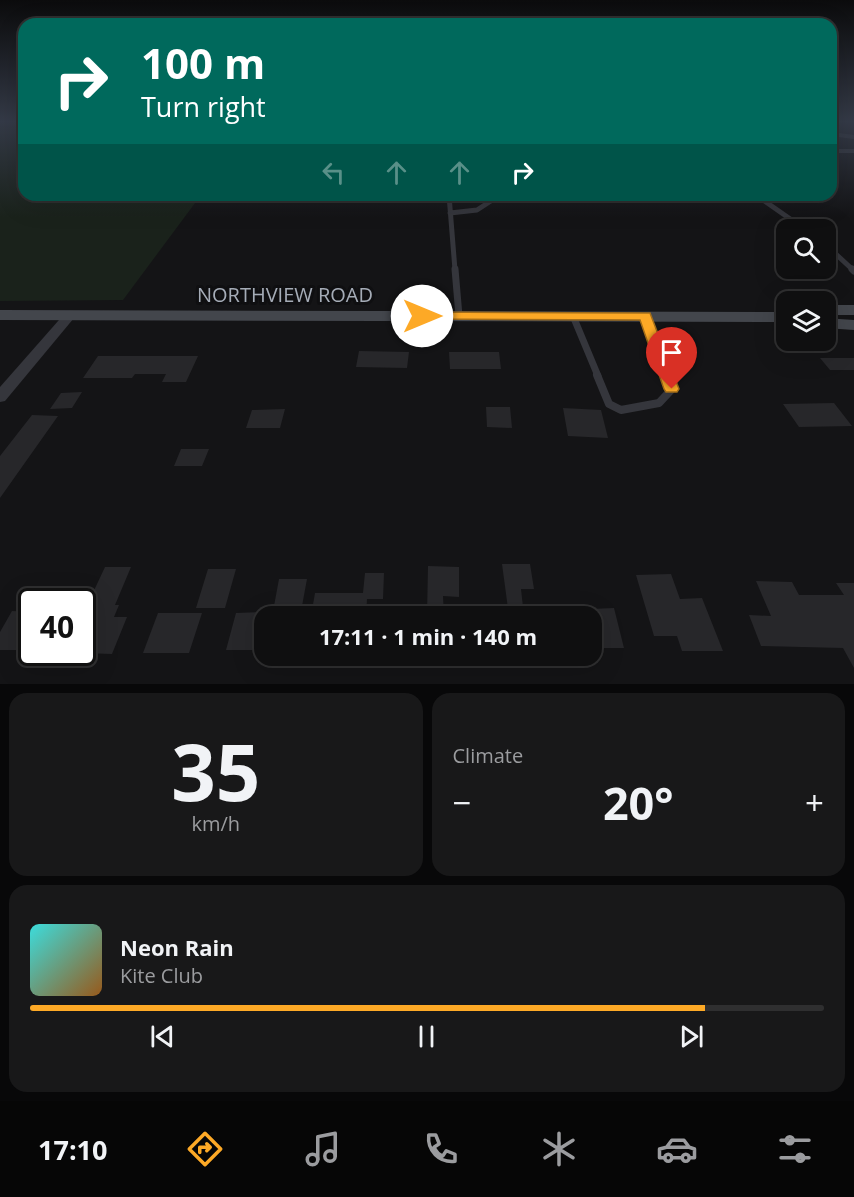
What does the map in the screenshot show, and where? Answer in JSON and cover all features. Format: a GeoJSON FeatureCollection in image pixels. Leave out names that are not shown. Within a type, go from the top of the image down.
{"type":"FeatureCollection","features":[{"type":"Feature","properties":{"kind":"street"},"geometry":{"type":"LineString","coordinates":[[836,310],[854,310]]}},
{"type":"Feature","properties":{"kind":"street","name":"NORTHVIEW ROAD"},"geometry":{"type":"LineString","coordinates":[[0,315],[776,316]]}},
{"type":"Feature","properties":{"kind":"street"},"geometry":{"type":"LineString","coordinates":[[0,397],[70,315]]}},
{"type":"Feature","properties":{"kind":"street"},"geometry":{"type":"LineString","coordinates":[[836,324],[854,325]]}},
{"type":"Feature","properties":{"kind":"lane"},"geometry":{"type":"LineString","coordinates":[[449,201],[459,316]]}},
{"type":"Feature","properties":{"kind":"lane"},"geometry":{"type":"LineString","coordinates":[[450,213],[479,211],[494,201]]}},
{"type":"Feature","properties":{"kind":"lane"},"geometry":{"type":"LineString","coordinates":[[765,201],[790,219]]}},
{"type":"Feature","properties":{"kind":"lane"},"geometry":{"type":"LineString","coordinates":[[836,254],[854,271]]}},
{"type":"Feature","properties":{"kind":"lane"},"geometry":{"type":"LineString","coordinates":[[573,316],[609,404],[621,410],[659,403],[672,389],[646,316]]}},
{"type":"Feature","properties":{"kind":"shaded area"},"geometry":{"type":"Polygon","coordinates":[[[0,153],[18,153],[18,201],[197,201],[123,300],[0,301],[0,153]]]}},
{"type":"Feature","properties":{"kind":"building"},"geometry":{"type":"Polygon","coordinates":[[[359,351],[409,352],[407,368],[356,367],[359,351]]]}},
{"type":"Feature","properties":{"kind":"building"},"geometry":{"type":"Polygon","coordinates":[[[449,352],[499,352],[501,369],[450,369],[449,352]]]}},
{"type":"Feature","properties":{"kind":"building"},"geometry":{"type":"Polygon","coordinates":[[[98,356],[198,356],[186,382],[162,382],[166,374],[135,374],[132,378],[83,378],[98,356]]]}},
{"type":"Feature","properties":{"kind":"building"},"geometry":{"type":"Polygon","coordinates":[[[820,358],[854,358],[854,370],[830,370],[820,358]]]}},
{"type":"Feature","properties":{"kind":"building"},"geometry":{"type":"Polygon","coordinates":[[[82,392],[72,408],[50,409],[61,393],[82,392]]]}},
{"type":"Feature","properties":{"kind":"building"},"geometry":{"type":"Polygon","coordinates":[[[834,403],[852,426],[799,427],[783,404],[834,403]]]}},
{"type":"Feature","properties":{"kind":"building"},"geometry":{"type":"Polygon","coordinates":[[[486,407],[510,407],[512,428],[487,427],[486,407]]]}},
{"type":"Feature","properties":{"kind":"building"},"geometry":{"type":"Polygon","coordinates":[[[563,408],[601,410],[608,438],[568,436],[563,408]]]}},
{"type":"Feature","properties":{"kind":"building"},"geometry":{"type":"Polygon","coordinates":[[[285,409],[280,428],[246,428],[252,410],[285,409]]]}},
{"type":"Feature","properties":{"kind":"building"},"geometry":{"type":"Polygon","coordinates":[[[32,415],[58,416],[0,498],[0,456],[32,415]]]}},
{"type":"Feature","properties":{"kind":"building"},"geometry":{"type":"Polygon","coordinates":[[[181,449],[209,449],[202,466],[174,466],[181,449]]]}},
{"type":"Feature","properties":{"kind":"building"},"geometry":{"type":"Polygon","coordinates":[[[502,564],[530,564],[534,589],[521,589],[523,606],[508,606],[502,564]]]}},
{"type":"Feature","properties":{"kind":"building"},"geometry":{"type":"Polygon","coordinates":[[[428,566],[459,567],[459,597],[443,596],[444,606],[427,606],[428,566]]]}},
{"type":"Feature","properties":{"kind":"building"},"geometry":{"type":"Polygon","coordinates":[[[105,567],[131,567],[115,605],[119,605],[114,617],[127,617],[112,654],[96,653],[95,588],[105,567]]]}},
{"type":"Feature","properties":{"kind":"building"},"geometry":{"type":"Polygon","coordinates":[[[208,569],[236,569],[225,608],[196,608],[208,569]]]}},
{"type":"Feature","properties":{"kind":"building"},"geometry":{"type":"Polygon","coordinates":[[[365,573],[384,573],[383,599],[367,599],[367,606],[313,606],[315,593],[363,593],[365,573]]]}},
{"type":"Feature","properties":{"kind":"building"},"geometry":{"type":"Polygon","coordinates":[[[671,574],[680,599],[702,598],[723,651],[682,651],[677,636],[654,636],[636,575],[671,574]]]}},
{"type":"Feature","properties":{"kind":"building"},"geometry":{"type":"Polygon","coordinates":[[[279,579],[307,579],[302,606],[274,606],[279,579]]]}},
{"type":"Feature","properties":{"kind":"building"},"geometry":{"type":"Polygon","coordinates":[[[756,581],[792,582],[799,595],[844,595],[836,583],[854,583],[854,668],[843,648],[761,646],[749,615],[771,616],[756,581]]]}},
{"type":"Feature","properties":{"kind":"building"},"geometry":{"type":"Polygon","coordinates":[[[614,608],[624,648],[602,648],[602,609],[614,608]]]}},
{"type":"Feature","properties":{"kind":"building"},"geometry":{"type":"Polygon","coordinates":[[[12,611],[18,611],[18,650],[0,650],[0,632],[12,611]]]}},
{"type":"Feature","properties":{"kind":"building"},"geometry":{"type":"Polygon","coordinates":[[[254,612],[254,650],[226,650],[236,613],[254,612]]]}},
{"type":"Feature","properties":{"kind":"building"},"geometry":{"type":"Polygon","coordinates":[[[158,613],[202,613],[189,653],[143,653],[158,613]]]}},
{"type":"Feature","properties":{"kind":"route"},"geometry":{"type":"LineString","coordinates":[[422,316],[646,316],[672,389]]}}]}
